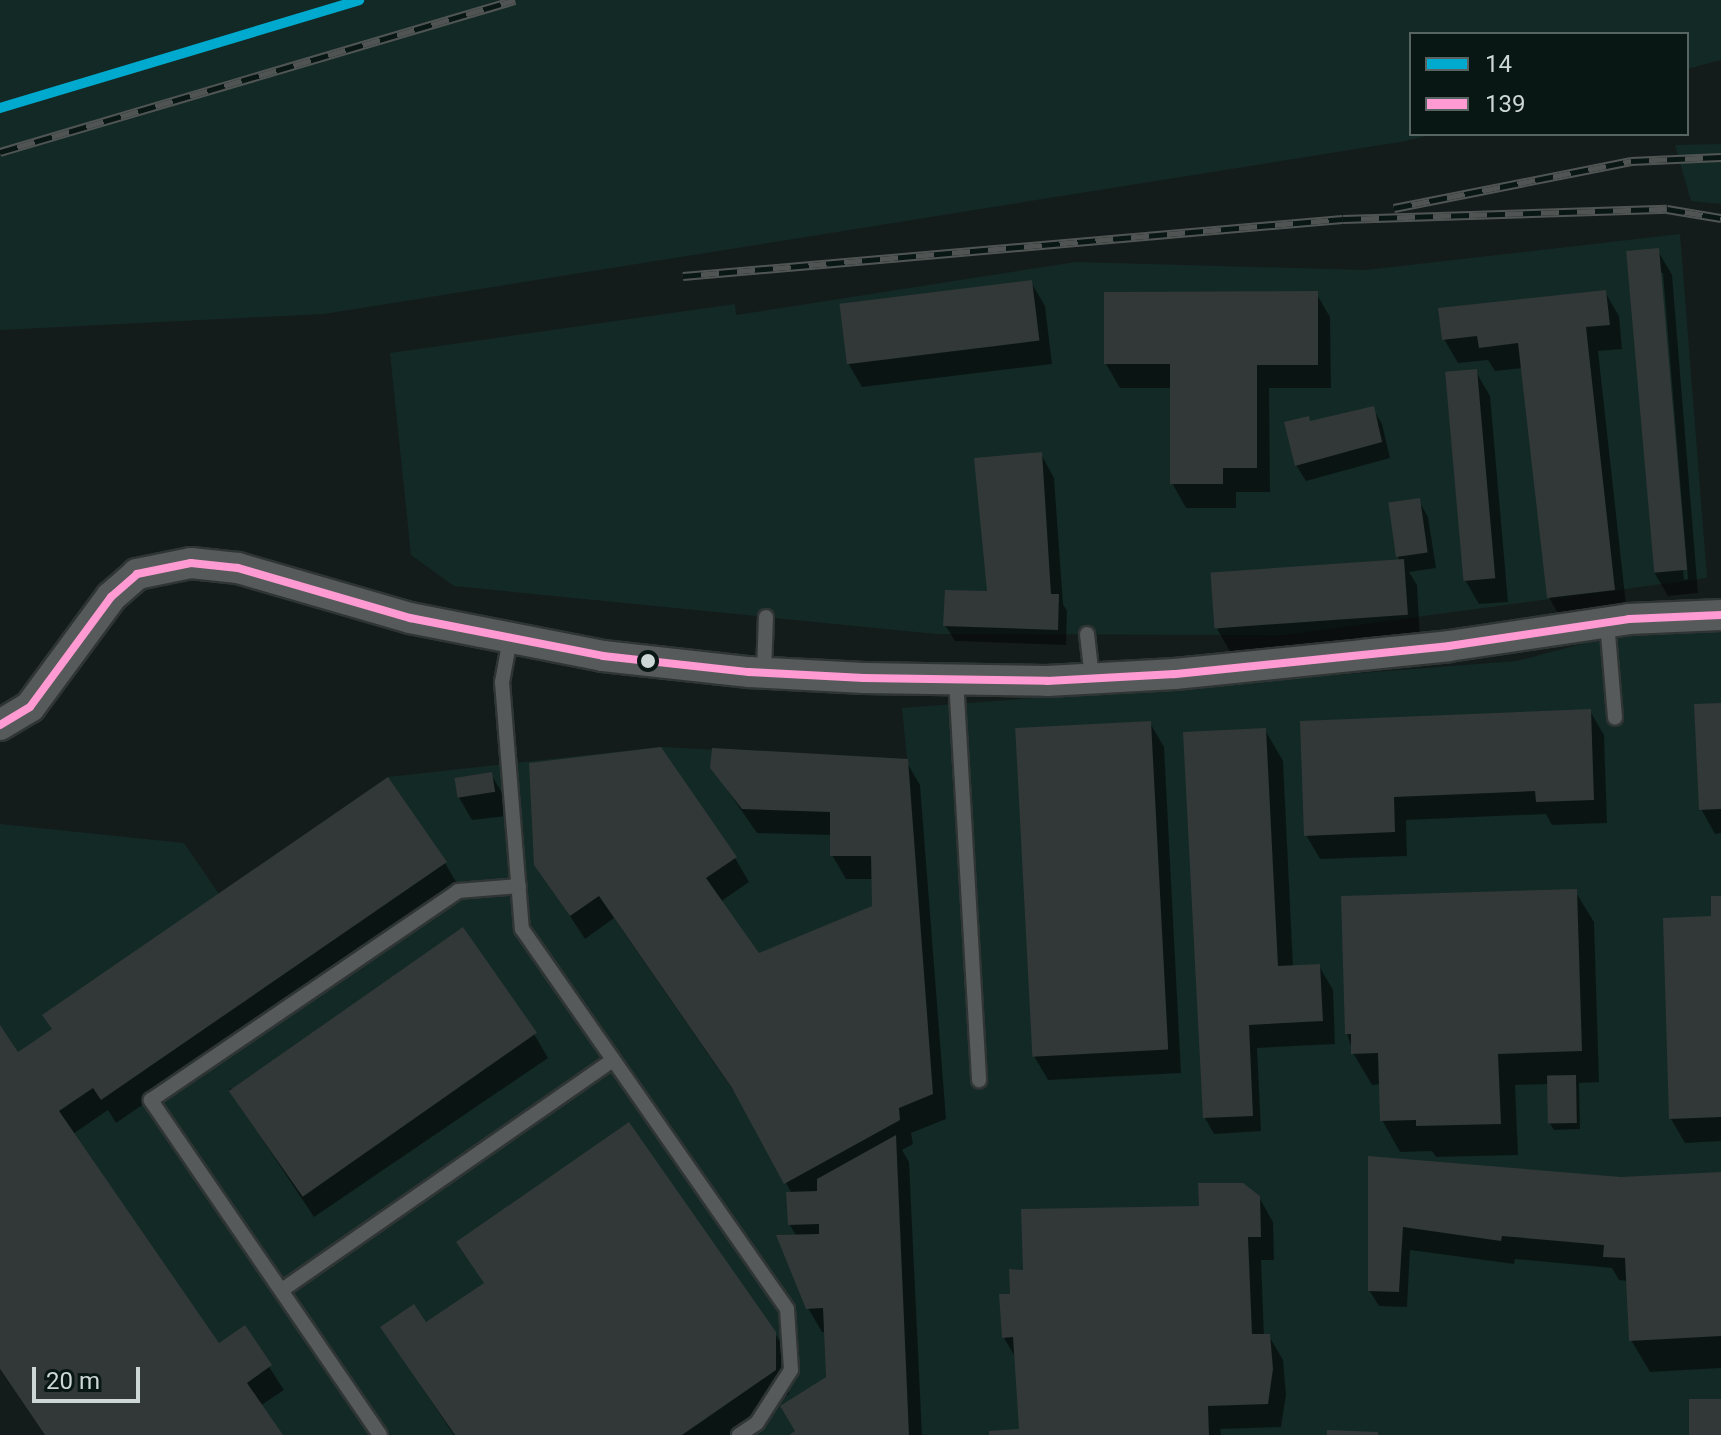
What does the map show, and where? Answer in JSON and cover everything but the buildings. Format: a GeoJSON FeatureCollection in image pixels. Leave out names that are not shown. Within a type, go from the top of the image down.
{"type":"FeatureCollection","features":[{"type":"Feature","properties":{"kind":"street"},"geometry":{"type":"LineString","coordinates":[[0,725],[30,707],[111,597],[137,574],[163,566],[191,563],[238,568],[410,618],[510,639],[603,656],[764,673],[956,679],[1175,674],[1449,646],[1607,622],[1721,615]]}},
{"type":"Feature","properties":{"kind":"lane"},"geometry":{"type":"LineString","coordinates":[[764,673],[766,617]]}},
{"type":"Feature","properties":{"kind":"lane"},"geometry":{"type":"LineString","coordinates":[[1607,622],[1615,718]]}},
{"type":"Feature","properties":{"kind":"lane"},"geometry":{"type":"LineString","coordinates":[[1087,634],[1092,678]]}},
{"type":"Feature","properties":{"kind":"lane"},"geometry":{"type":"LineString","coordinates":[[510,639],[502,682],[522,929],[787,1309],[791,1370],[757,1423],[739,1435]]}},
{"type":"Feature","properties":{"kind":"lane"},"geometry":{"type":"LineString","coordinates":[[956,679],[979,1080]]}},
{"type":"Feature","properties":{"kind":"lane"},"geometry":{"type":"LineString","coordinates":[[380,1435],[151,1100],[458,891],[519,886]]}},
{"type":"Feature","properties":{"kind":"lane"},"geometry":{"type":"LineString","coordinates":[[282,1290],[613,1060]]}},
{"type":"Feature","properties":{"kind":"shaded area"},"geometry":{"type":"Polygon","coordinates":[[[0,0],[1721,0],[1721,60],[1689,68],[1689,32],[1409,32],[1409,136],[1427,136],[1406,141],[324,314],[0,330],[0,0]]]}},
{"type":"Feature","properties":{"kind":"shaded area"},"geometry":{"type":"Polygon","coordinates":[[[1721,144],[1721,204],[1691,201],[1675,145],[1721,144]]]}},
{"type":"Feature","properties":{"kind":"shaded area"},"geometry":{"type":"Polygon","coordinates":[[[1680,234],[1707,578],[1283,635],[936,634],[454,586],[411,555],[390,353],[735,304],[736,315],[1076,262],[1366,270],[1680,234]]]}},
{"type":"Feature","properties":{"kind":"shaded area"},"geometry":{"type":"Polygon","coordinates":[[[1721,632],[1721,1435],[45,1435],[0,1369],[0,824],[184,843],[219,894],[388,777],[661,747],[907,759],[902,708],[1517,661],[1611,636],[1721,632]]]}},
{"type":"Feature","properties":{"kind":"railway"},"geometry":{"type":"LineString","coordinates":[[0,152],[515,0]]}},
{"type":"Feature","properties":{"kind":"railway"},"geometry":{"type":"LineString","coordinates":[[1394,208],[1631,161],[1721,157]]}},
{"type":"Feature","properties":{"kind":"railway"},"geometry":{"type":"LineString","coordinates":[[683,276],[1343,219],[1667,209],[1721,218]]}},
{"type":"Feature","properties":{"kind":"transit line","name":"14"},"geometry":{"type":"LineString","coordinates":[[0,108],[359,0]]}},
{"type":"Feature","properties":{"kind":"transit line","name":"139"},"geometry":{"type":"LineString","coordinates":[[0,725],[30,707],[111,597],[137,574],[191,563],[238,568],[410,618],[603,656],[749,672],[864,678],[1047,681],[1175,674],[1449,646],[1629,619],[1721,615]]}}]}
